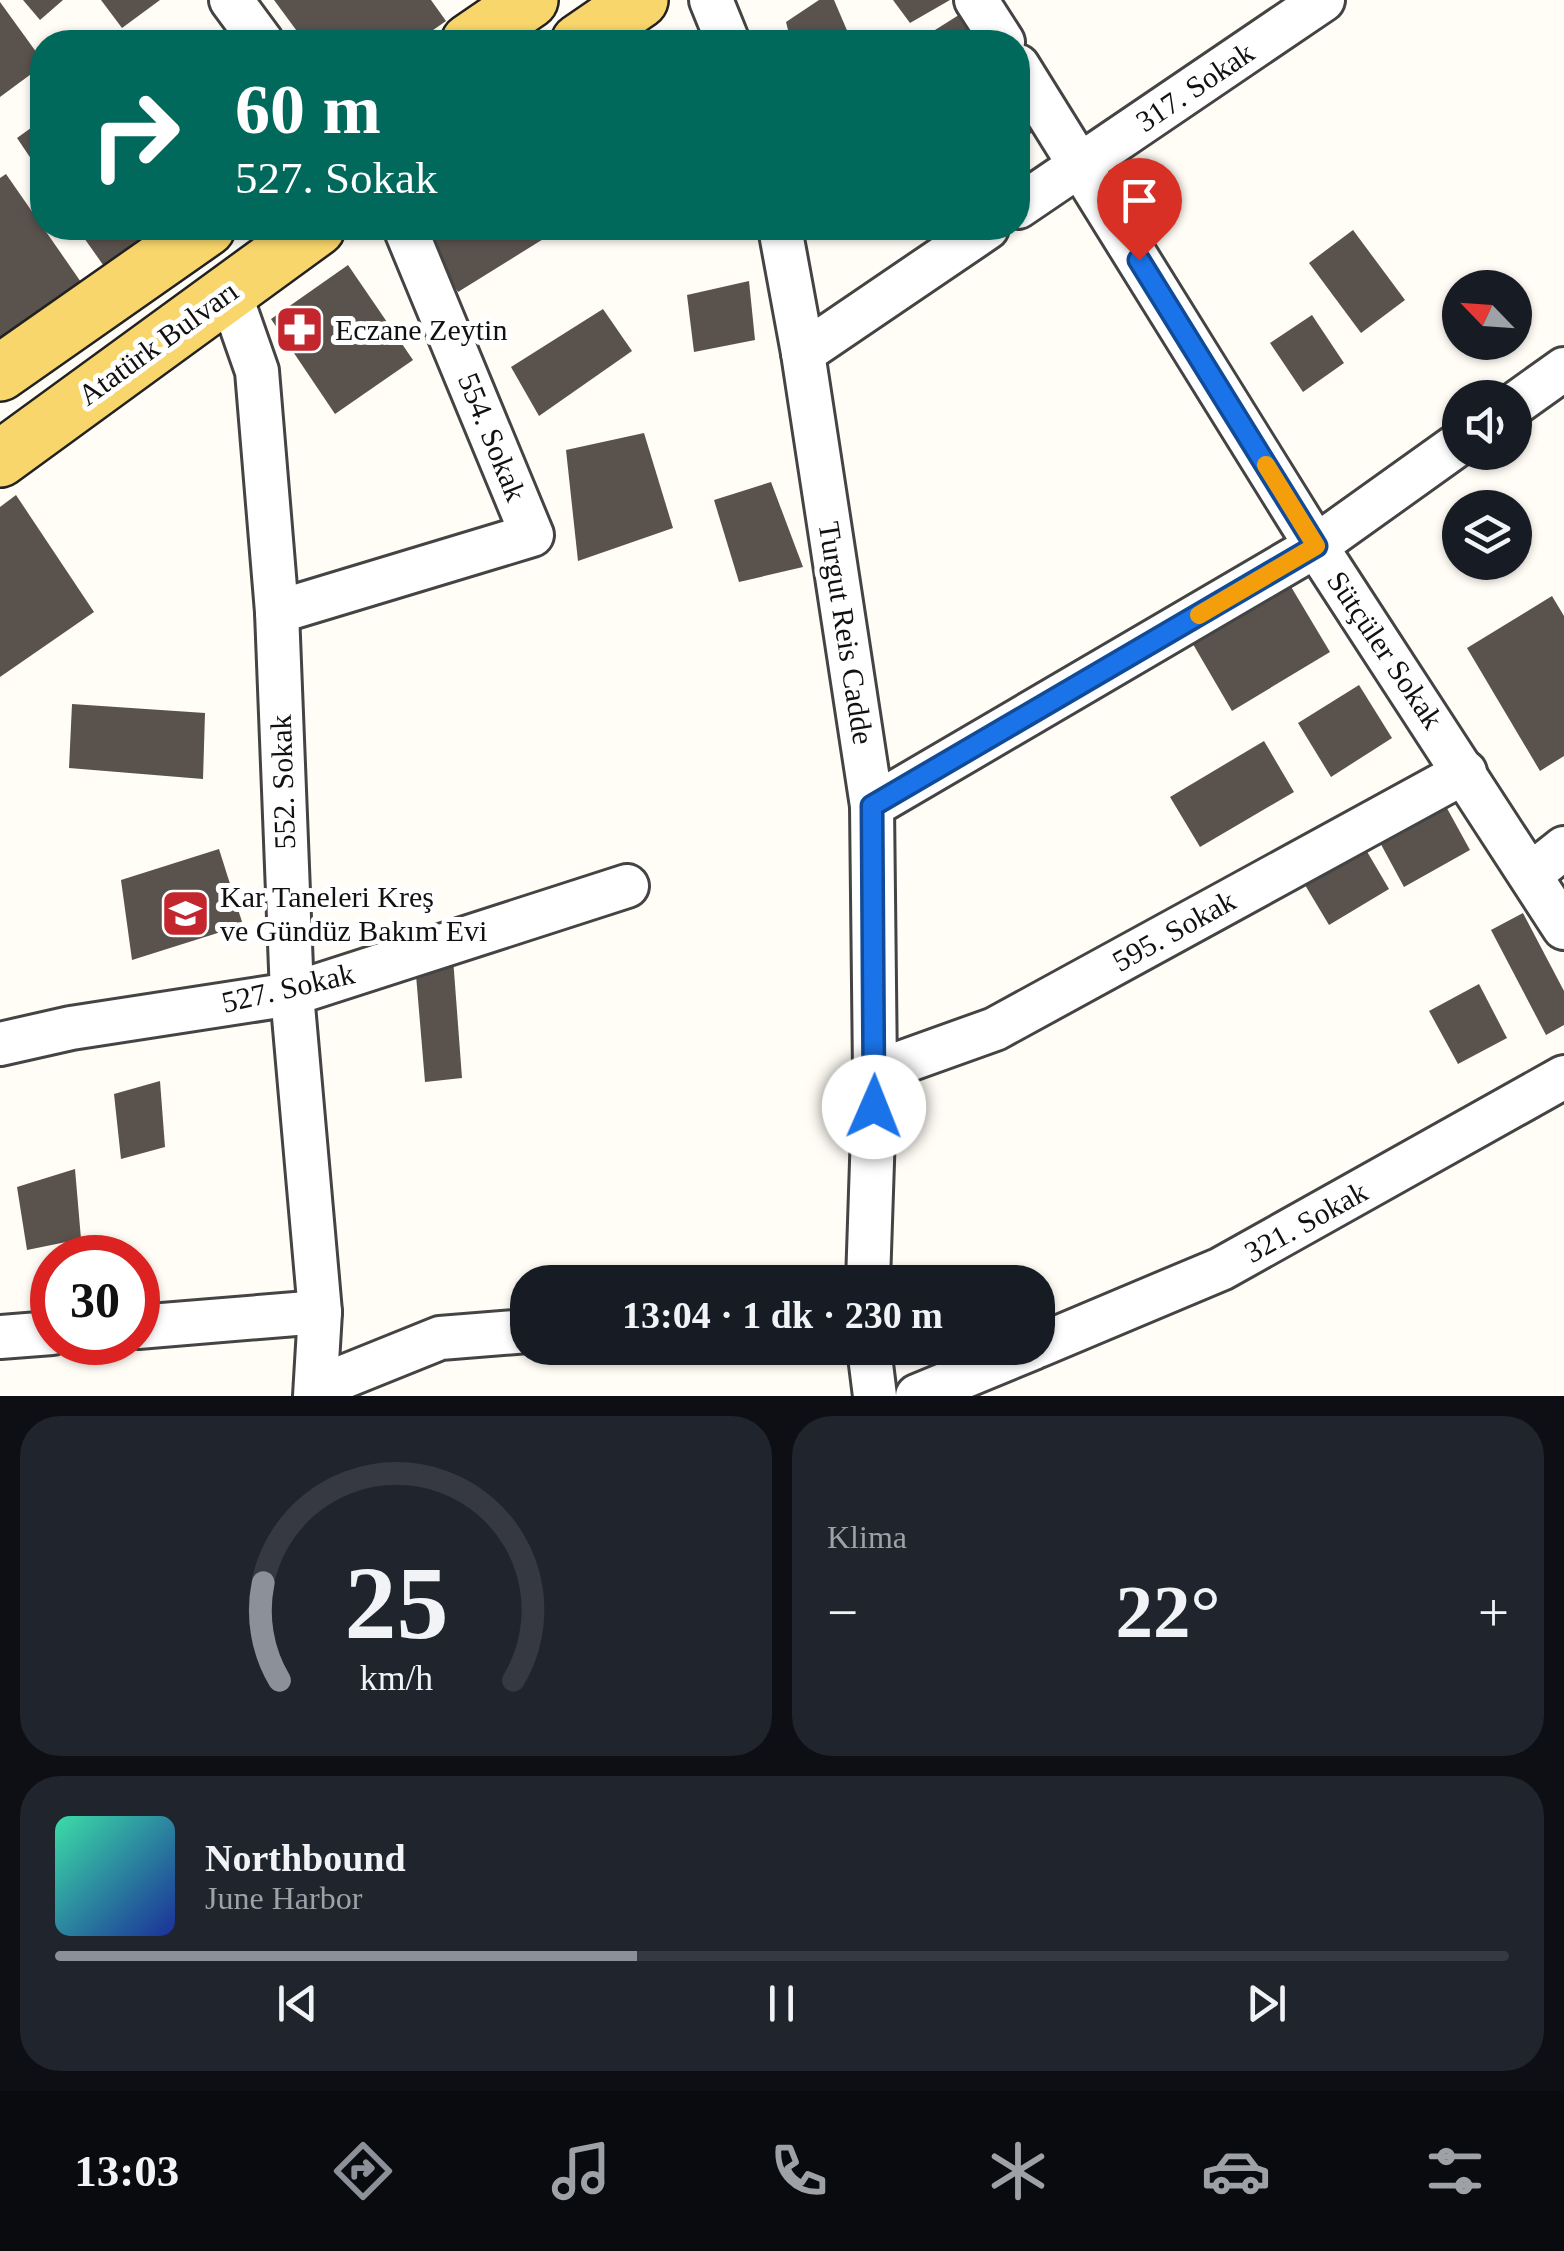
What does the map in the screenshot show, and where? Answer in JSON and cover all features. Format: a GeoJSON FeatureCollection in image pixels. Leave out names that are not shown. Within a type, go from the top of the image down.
{"type":"FeatureCollection","features":[{"type":"Feature","properties":{"kind":"main road"},"geometry":{"type":"LineString","coordinates":[[487,30],[530,0]]}},
{"type":"Feature","properties":{"kind":"main road"},"geometry":{"type":"LineString","coordinates":[[596,30],[640,0]]}},
{"type":"Feature","properties":{"kind":"main road"},"geometry":{"type":"LineString","coordinates":[[0,373],[189,240]]}},
{"type":"Feature","properties":{"kind":"main road","name":"Atatürk Bulvarı"},"geometry":{"type":"LineString","coordinates":[[0,459],[300,240]]}},
{"type":"Feature","properties":{"kind":"street"},"geometry":{"type":"LineString","coordinates":[[231,0],[253,30]]}},
{"type":"Feature","properties":{"kind":"street"},"geometry":{"type":"LineString","coordinates":[[711,0],[723,30]]}},
{"type":"Feature","properties":{"kind":"street"},"geometry":{"type":"LineString","coordinates":[[976,0],[995,30]]}},
{"type":"Feature","properties":{"kind":"street","name":"317. Sokak"},"geometry":{"type":"LineString","coordinates":[[1030,199],[1323,0]]}},
{"type":"Feature","properties":{"kind":"street","name":"Sütçüler Sokak"},"geometry":{"type":"LineString","coordinates":[[1030,85],[1316,546],[1564,928]]}},
{"type":"Feature","properties":{"kind":"street","name":"554. Sokak"},"geometry":{"type":"LineString","coordinates":[[277,612],[532,536],[410,240]]}},
{"type":"Feature","properties":{"kind":"street","name":"Turgut Reis Cadde"},"geometry":{"type":"LineString","coordinates":[[782,240],[872,806],[875,1072],[869,1265]]}},
{"type":"Feature","properties":{"kind":"street"},"geometry":{"type":"LineString","coordinates":[[803,352],[969,240]]}},
{"type":"Feature","properties":{"kind":"street","name":"552. Sokak"},"geometry":{"type":"LineString","coordinates":[[229,291],[257,371],[277,612],[292,994],[320,1312],[315,1392]]}},
{"type":"Feature","properties":{"kind":"street"},"geometry":{"type":"LineString","coordinates":[[1532,392],[1564,369]]}},
{"type":"Feature","properties":{"kind":"street"},"geometry":{"type":"LineString","coordinates":[[872,806],[1316,546],[1442,456]]}},
{"type":"Feature","properties":{"kind":"street","name":"595. Sokak"},"geometry":{"type":"LineString","coordinates":[[875,1072],[996,1029],[1466,772]]}},
{"type":"Feature","properties":{"kind":"street"},"geometry":{"type":"LineString","coordinates":[[1530,875],[1564,848]]}},
{"type":"Feature","properties":{"kind":"street","name":"527. Sokak"},"geometry":{"type":"LineString","coordinates":[[0,1044],[71,1028],[292,994],[627,886]]}},
{"type":"Feature","properties":{"kind":"street","name":"321. Sokak"},"geometry":{"type":"LineString","coordinates":[[1055,1338],[1222,1268],[1564,1077]]}},
{"type":"Feature","properties":{"kind":"street"},"geometry":{"type":"LineString","coordinates":[[160,1325],[320,1312]]}},
{"type":"Feature","properties":{"kind":"street"},"geometry":{"type":"LineString","coordinates":[[315,1392],[440,1338],[510,1332]]}},
{"type":"Feature","properties":{"kind":"street"},"geometry":{"type":"LineString","coordinates":[[0,1338],[30,1335]]}},
{"type":"Feature","properties":{"kind":"street"},"geometry":{"type":"LineString","coordinates":[[870,1365],[875,1396]]}},
{"type":"Feature","properties":{"kind":"street","name":"321. Sokak"},"geometry":{"type":"LineString","coordinates":[[917,1396],[990,1365]]}},
{"type":"Feature","properties":{"kind":"building"},"geometry":{"type":"Polygon","coordinates":[[[23,0],[63,0],[40,20],[23,0]]]}},
{"type":"Feature","properties":{"kind":"building"},"geometry":{"type":"Polygon","coordinates":[[[101,0],[160,0],[122,28],[101,0]]]}},
{"type":"Feature","properties":{"kind":"building"},"geometry":{"type":"Polygon","coordinates":[[[274,0],[431,0],[446,21],[433,30],[296,30],[274,0]]]}},
{"type":"Feature","properties":{"kind":"building"},"geometry":{"type":"Polygon","coordinates":[[[819,0],[834,0],[847,30],[788,30],[786,22],[819,0]]]}},
{"type":"Feature","properties":{"kind":"building"},"geometry":{"type":"Polygon","coordinates":[[[893,0],[950,0],[910,23],[893,0]]]}},
{"type":"Feature","properties":{"kind":"building"},"geometry":{"type":"Polygon","coordinates":[[[0,2],[30,43],[30,75],[0,97],[0,2]]]}},
{"type":"Feature","properties":{"kind":"building"},"geometry":{"type":"Polygon","coordinates":[[[962,13],[973,30],[935,30],[962,13]]]}},
{"type":"Feature","properties":{"kind":"building"},"geometry":{"type":"Polygon","coordinates":[[[1030,105],[1042,126],[1030,134],[1030,105]]]}},
{"type":"Feature","properties":{"kind":"building"},"geometry":{"type":"Polygon","coordinates":[[[30,129],[30,157],[17,138],[30,129]]]}},
{"type":"Feature","properties":{"kind":"building"},"geometry":{"type":"Polygon","coordinates":[[[6,174],[30,209],[30,240],[52,240],[83,285],[0,343],[0,178],[6,174]]]}},
{"type":"Feature","properties":{"kind":"building"},"geometry":{"type":"Polygon","coordinates":[[[1353,230],[1405,300],[1361,333],[1309,263],[1353,230]]]}},
{"type":"Feature","properties":{"kind":"building"},"geometry":{"type":"Polygon","coordinates":[[[85,240],[150,240],[106,269],[85,240]]]}},
{"type":"Feature","properties":{"kind":"building"},"geometry":{"type":"Polygon","coordinates":[[[425,240],[542,240],[458,292],[425,240]]]}},
{"type":"Feature","properties":{"kind":"building"},"geometry":{"type":"Polygon","coordinates":[[[348,265],[413,360],[335,414],[271,319],[348,265]]]}},
{"type":"Feature","properties":{"kind":"building"},"geometry":{"type":"Polygon","coordinates":[[[749,281],[755,340],[694,352],[687,295],[749,281]]]}},
{"type":"Feature","properties":{"kind":"building"},"geometry":{"type":"Polygon","coordinates":[[[603,309],[632,351],[539,416],[511,367],[603,309]]]}},
{"type":"Feature","properties":{"kind":"building"},"geometry":{"type":"Polygon","coordinates":[[[1312,315],[1344,363],[1303,392],[1270,343],[1312,315]]]}},
{"type":"Feature","properties":{"kind":"building"},"geometry":{"type":"Polygon","coordinates":[[[644,433],[673,528],[578,561],[566,450],[644,433]]]}},
{"type":"Feature","properties":{"kind":"building"},"geometry":{"type":"Polygon","coordinates":[[[771,482],[803,567],[739,582],[714,500],[771,482]]]}},
{"type":"Feature","properties":{"kind":"building"},"geometry":{"type":"Polygon","coordinates":[[[16,495],[94,612],[0,677],[0,507],[16,495]]]}},
{"type":"Feature","properties":{"kind":"building"},"geometry":{"type":"Polygon","coordinates":[[[1287,580],[1330,652],[1232,711],[1190,639],[1287,580]]]}},
{"type":"Feature","properties":{"kind":"building"},"geometry":{"type":"Polygon","coordinates":[[[1552,596],[1564,616],[1564,756],[1540,771],[1467,648],[1552,596]]]}},
{"type":"Feature","properties":{"kind":"building"},"geometry":{"type":"Polygon","coordinates":[[[1359,685],[1392,738],[1331,777],[1298,723],[1359,685]]]}},
{"type":"Feature","properties":{"kind":"building"},"geometry":{"type":"Polygon","coordinates":[[[72,704],[205,713],[203,779],[69,768],[72,704]]]}},
{"type":"Feature","properties":{"kind":"building"},"geometry":{"type":"Polygon","coordinates":[[[1264,741],[1294,792],[1200,847],[1170,797],[1264,741]]]}},
{"type":"Feature","properties":{"kind":"building"},"geometry":{"type":"Polygon","coordinates":[[[1443,801],[1470,850],[1404,887],[1377,837],[1443,801]]]}},
{"type":"Feature","properties":{"kind":"building"},"geometry":{"type":"Polygon","coordinates":[[[1362,843],[1389,889],[1329,925],[1302,880],[1362,843]]]}},
{"type":"Feature","properties":{"kind":"building"},"geometry":{"type":"Polygon","coordinates":[[[219,849],[243,925],[132,960],[121,880],[219,849]]]}},
{"type":"Feature","properties":{"kind":"building"},"geometry":{"type":"Polygon","coordinates":[[[1523,913],[1564,991],[1564,1025],[1546,1035],[1491,930],[1523,913]]]}},
{"type":"Feature","properties":{"kind":"building"},"geometry":{"type":"Polygon","coordinates":[[[453,958],[462,1078],[425,1082],[415,963],[453,958]]]}},
{"type":"Feature","properties":{"kind":"building"},"geometry":{"type":"Polygon","coordinates":[[[1479,984],[1507,1038],[1458,1064],[1429,1011],[1479,984]]]}},
{"type":"Feature","properties":{"kind":"building"},"geometry":{"type":"Polygon","coordinates":[[[160,1081],[165,1147],[121,1159],[114,1094],[160,1081]]]}},
{"type":"Feature","properties":{"kind":"building"},"geometry":{"type":"Polygon","coordinates":[[[75,1169],[81,1235],[30,1235],[27,1250],[17,1187],[75,1169]]]}},
{"type":"Feature","properties":{"kind":"slow traffic"},"geometry":{"type":"LineString","coordinates":[[1199,615],[1316,546],[1266,465]]}},
{"type":"Feature","properties":{"kind":"place","name":"Eczane Zeytin"},"geometry":{"type":"Point","coordinates":[300,330]}},
{"type":"Feature","properties":{"kind":"place","name":"Kar Taneleri Kreş ve Gündüz Bakım Evi"},"geometry":{"type":"Point","coordinates":[185,914]}},
{"type":"Feature","properties":{"kind":"route"},"geometry":{"type":"LineString","coordinates":[[874,1107],[872,806],[1316,546],[1139,260]]}}]}
